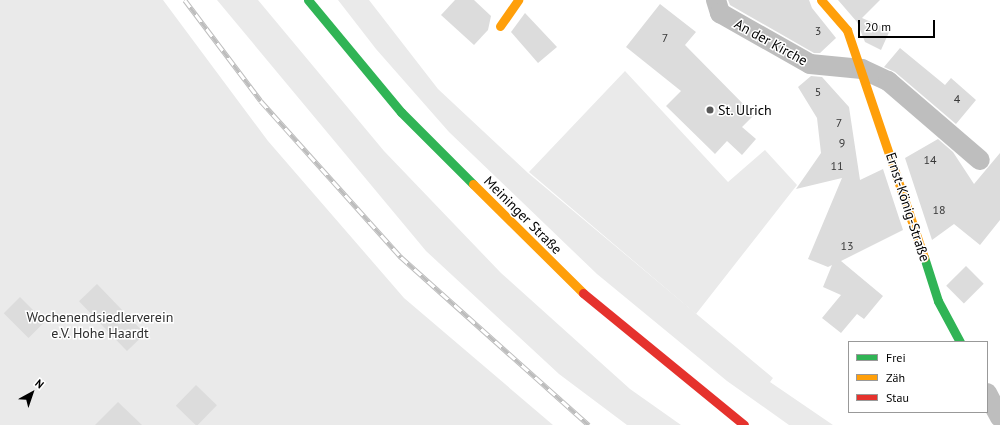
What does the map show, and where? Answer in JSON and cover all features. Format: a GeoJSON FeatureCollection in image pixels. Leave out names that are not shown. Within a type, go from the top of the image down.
{"type":"FeatureCollection","features":[{"type":"Feature","properties":{"kind":"main road","name":"Meininger Straße"},"geometry":{"type":"LineString","coordinates":[[308,0],[401,112],[574,286],[744,425]]}},
{"type":"Feature","properties":{"kind":"main road"},"geometry":{"type":"LineString","coordinates":[[500,26],[518,0]]}},
{"type":"Feature","properties":{"kind":"main road","name":"Ernst-König-Straße"},"geometry":{"type":"LineString","coordinates":[[821,0],[847,30],[862,69],[938,301],[959,341]]}},
{"type":"Feature","properties":{"kind":"street","name":"An der Kirche"},"geometry":{"type":"LineString","coordinates":[[716,0],[720,12],[810,64],[862,69]]}},
{"type":"Feature","properties":{"kind":"street"},"geometry":{"type":"LineString","coordinates":[[862,69],[888,81],[980,160]]}},
{"type":"Feature","properties":{"kind":"street"},"geometry":{"type":"LineString","coordinates":[[988,395],[1000,417]]}},
{"type":"Feature","properties":{"kind":"green space","name":"Wochenendsiedlerverein e.V. Hohe Haardt"},"geometry":{"type":"Polygon","coordinates":[[[0,0],[163,0],[268,141],[404,298],[553,425],[0,425],[0,0]]]}},
{"type":"Feature","properties":{"kind":"green space"},"geometry":{"type":"Polygon","coordinates":[[[217,0],[258,0],[384,151],[501,273],[630,389],[681,425],[627,425],[559,374],[426,251],[217,0]]]}},
{"type":"Feature","properties":{"kind":"green space"},"geometry":{"type":"Polygon","coordinates":[[[338,0],[369,0],[438,89],[528,173],[773,378],[770,382],[833,425],[789,425],[727,381],[597,274],[449,132],[376,49],[338,0]]]}},
{"type":"Feature","properties":{"kind":"green space"},"geometry":{"type":"Polygon","coordinates":[[[625,71],[728,182],[765,150],[797,185],[696,314],[529,172],[625,71]]]}},
{"type":"Feature","properties":{"kind":"building"},"geometry":{"type":"Polygon","coordinates":[[[455,0],[474,0],[491,16],[488,30],[474,45],[441,15],[455,0]]]}},
{"type":"Feature","properties":{"kind":"building"},"geometry":{"type":"Polygon","coordinates":[[[728,0],[809,0],[812,8],[836,38],[820,53],[814,53],[730,5],[728,0]]]}},
{"type":"Feature","properties":{"kind":"building"},"geometry":{"type":"Polygon","coordinates":[[[838,0],[880,0],[862,18],[890,30],[881,50],[865,42],[857,22],[838,0]]]}},
{"type":"Feature","properties":{"kind":"building"},"geometry":{"type":"Polygon","coordinates":[[[660,4],[696,32],[685,45],[754,115],[742,127],[756,139],[742,155],[727,141],[715,154],[666,106],[681,91],[626,47],[660,4]]]}},
{"type":"Feature","properties":{"kind":"building"},"geometry":{"type":"Polygon","coordinates":[[[525,13],[557,47],[538,63],[511,32],[525,13]]]}},
{"type":"Feature","properties":{"kind":"building"},"geometry":{"type":"Polygon","coordinates":[[[900,48],[945,85],[951,78],[976,100],[956,124],[895,72],[884,67],[900,48]]]}},
{"type":"Feature","properties":{"kind":"building"},"geometry":{"type":"Polygon","coordinates":[[[811,76],[822,77],[849,107],[860,180],[883,169],[903,230],[841,261],[883,296],[864,319],[857,314],[841,333],[822,318],[841,295],[823,287],[832,265],[828,267],[808,259],[842,178],[796,189],[821,153],[817,118],[798,87],[811,76]]]}},
{"type":"Feature","properties":{"kind":"building"},"geometry":{"type":"Polygon","coordinates":[[[938,139],[953,152],[974,184],[1000,153],[1000,220],[980,245],[954,224],[932,240],[905,158],[938,139]]]}},
{"type":"Feature","properties":{"kind":"building"},"geometry":{"type":"Polygon","coordinates":[[[966,266],[984,284],[964,303],[946,286],[966,266]]]}},
{"type":"Feature","properties":{"kind":"building"},"geometry":{"type":"Polygon","coordinates":[[[97,284],[145,334],[127,351],[79,301],[97,284]]]}},
{"type":"Feature","properties":{"kind":"building"},"geometry":{"type":"Polygon","coordinates":[[[20,297],[45,322],[28,338],[4,313],[20,297]]]}},
{"type":"Feature","properties":{"kind":"building"},"geometry":{"type":"Polygon","coordinates":[[[196,385],[217,405],[198,425],[196,425],[176,406],[196,385]]]}},
{"type":"Feature","properties":{"kind":"building"},"geometry":{"type":"Polygon","coordinates":[[[118,402],[142,425],[95,425],[118,402]]]}},
{"type":"Feature","properties":{"kind":"railway"},"geometry":{"type":"LineString","coordinates":[[185,0],[261,101],[401,257],[589,425]]}},
{"type":"Feature","properties":{"kind":"traffic: fast"},"geometry":{"type":"LineString","coordinates":[[308,0],[401,112],[473,184]]}},
{"type":"Feature","properties":{"kind":"traffic: fast"},"geometry":{"type":"LineString","coordinates":[[924,257],[938,301],[959,341]]}},
{"type":"Feature","properties":{"kind":"traffic: slow"},"geometry":{"type":"LineString","coordinates":[[500,26],[518,0]]}},
{"type":"Feature","properties":{"kind":"traffic: slow"},"geometry":{"type":"LineString","coordinates":[[821,0],[847,30],[924,257]]}},
{"type":"Feature","properties":{"kind":"traffic: slow"},"geometry":{"type":"LineString","coordinates":[[473,184],[583,293]]}},
{"type":"Feature","properties":{"kind":"traffic: jam"},"geometry":{"type":"LineString","coordinates":[[583,293],[744,425]]}},
{"type":"Feature","properties":{"kind":"place","name":"St. Ulrich"},"geometry":{"type":"Point","coordinates":[710,110]}}]}
